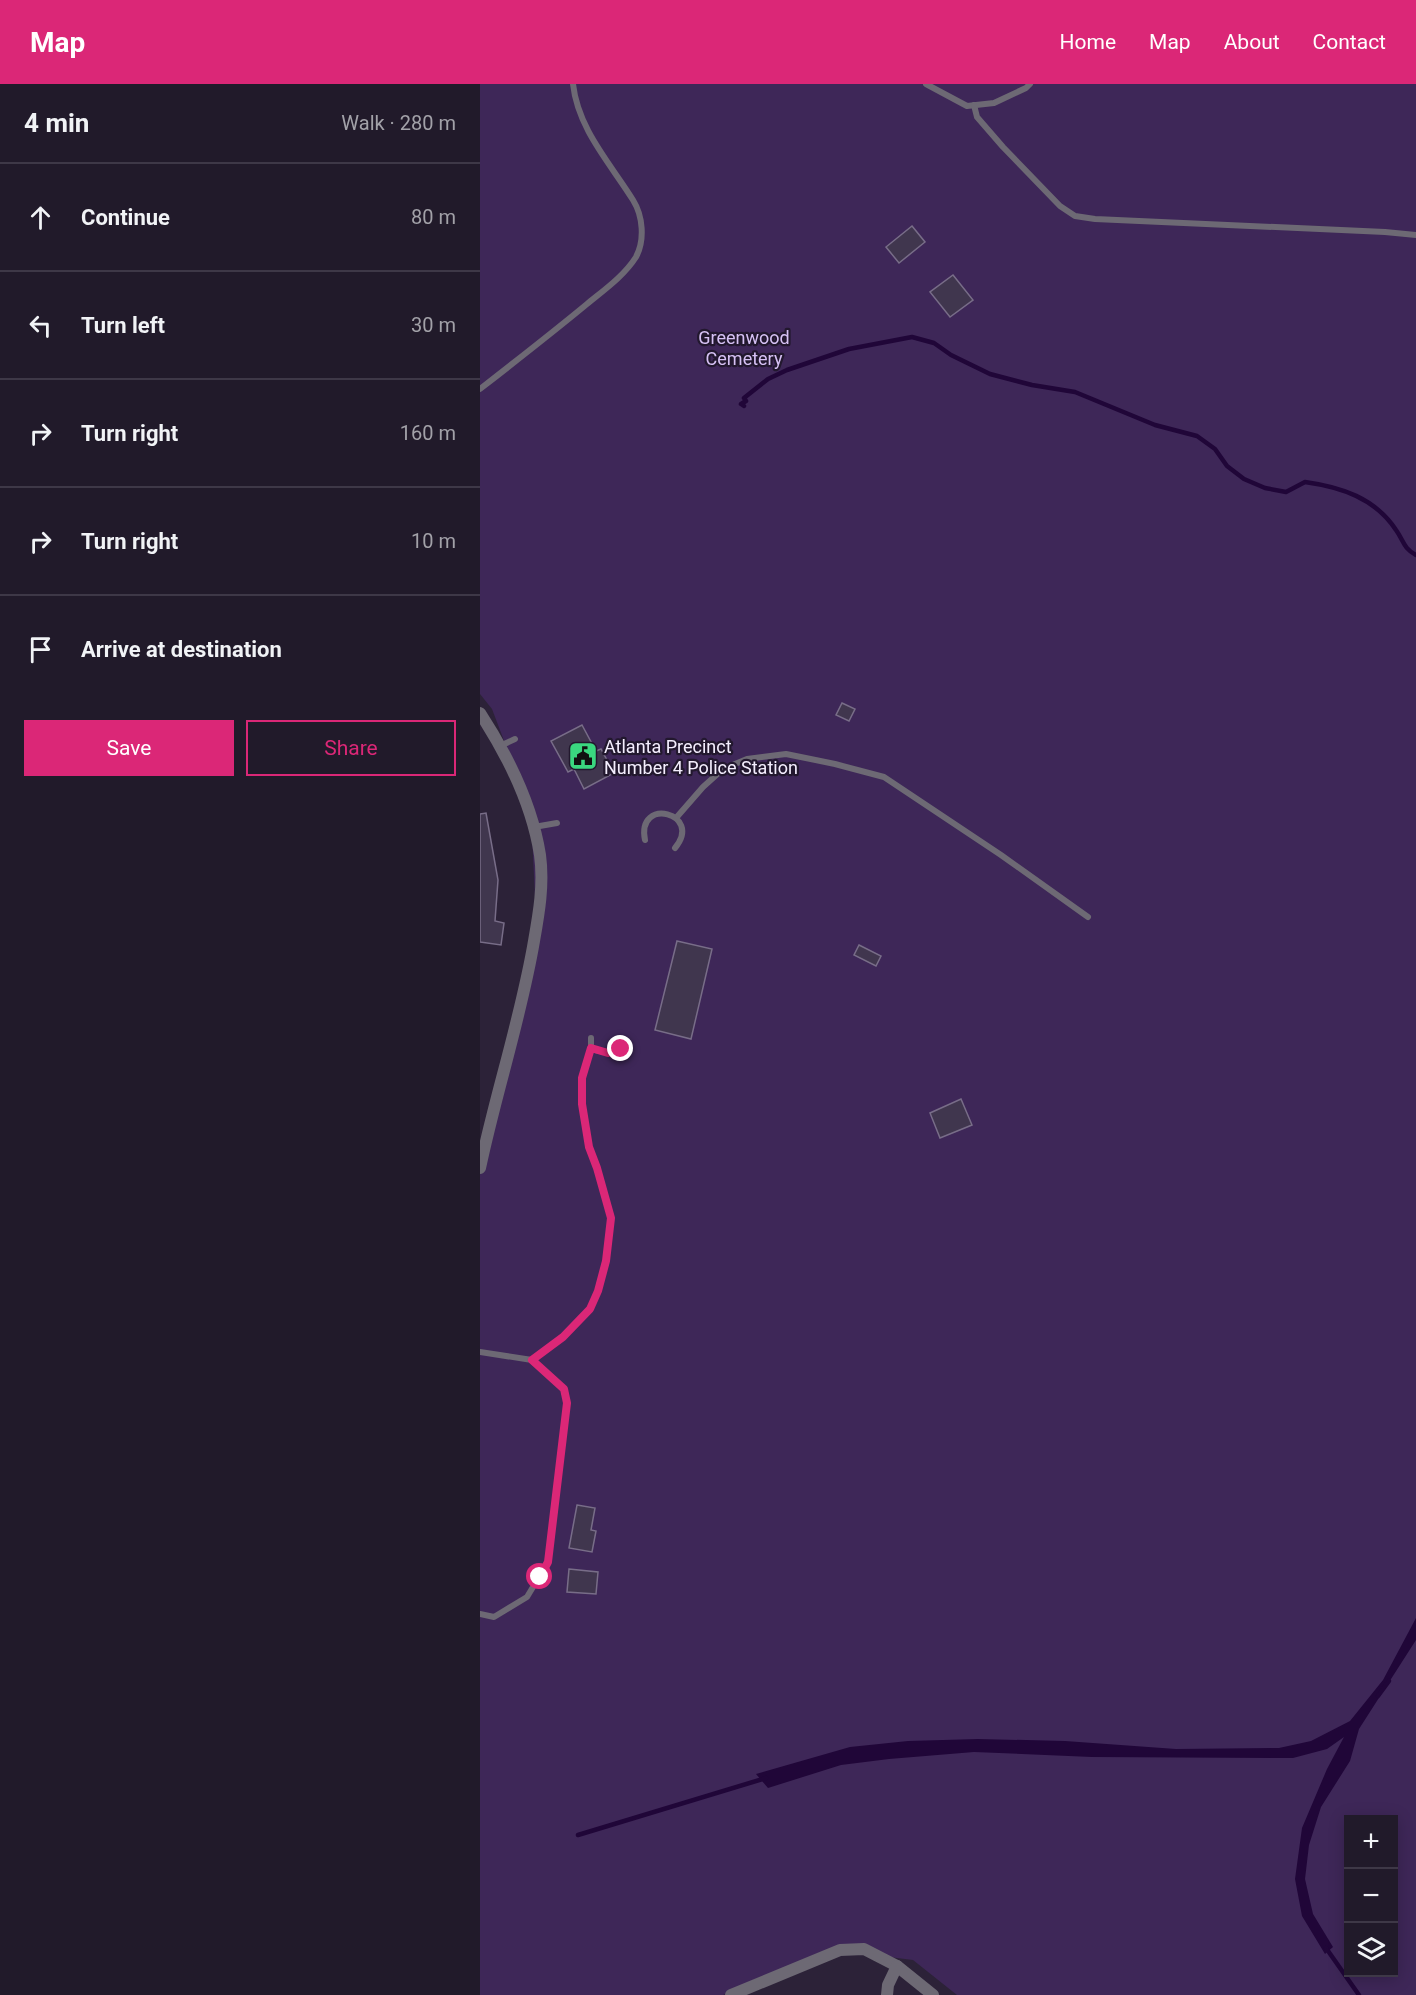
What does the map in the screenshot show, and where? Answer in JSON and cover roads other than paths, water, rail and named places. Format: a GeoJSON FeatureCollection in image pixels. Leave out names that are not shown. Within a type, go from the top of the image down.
{"type":"FeatureCollection","features":[{"type":"Feature","properties":{"kind":"street"},"geometry":{"type":"LineString","coordinates":[[480,713],[520,786],[532,815],[540,857],[542,896],[528,975],[480,1168]]}},
{"type":"Feature","properties":{"kind":"street"},"geometry":{"type":"LineString","coordinates":[[731,1995],[840,1950],[864,1949],[897,1966],[933,1995]]}},
{"type":"Feature","properties":{"kind":"street"},"geometry":{"type":"LineString","coordinates":[[887,1995],[888,1984],[897,1966]]}},
{"type":"Feature","properties":{"kind":"lane"},"geometry":{"type":"LineString","coordinates":[[480,389],[552,334],[616,280],[636,256],[643,229],[635,203],[588,131],[575,100],[573,84]]}},
{"type":"Feature","properties":{"kind":"lane"},"geometry":{"type":"LineString","coordinates":[[926,84],[967,106],[994,103],[1030,84]]}},
{"type":"Feature","properties":{"kind":"lane"},"geometry":{"type":"LineString","coordinates":[[974,105],[977,117],[1003,147],[1060,206],[1075,216],[1095,219],[1373,231],[1416,235]]}},
{"type":"Feature","properties":{"kind":"lane"},"geometry":{"type":"LineString","coordinates":[[499,747],[515,739]]}},
{"type":"Feature","properties":{"kind":"lane"},"geometry":{"type":"LineString","coordinates":[[676,818],[703,787],[723,769],[747,759],[786,754],[835,764],[884,777],[1088,916]]}},
{"type":"Feature","properties":{"kind":"lane"},"geometry":{"type":"LineString","coordinates":[[645,840],[643,832],[646,823],[652,816],[668,813],[681,825],[680,842],[675,848]]}},
{"type":"Feature","properties":{"kind":"lane"},"geometry":{"type":"LineString","coordinates":[[534,827],[557,823]]}},
{"type":"Feature","properties":{"kind":"lane"},"geometry":{"type":"LineString","coordinates":[[532,1360],[563,1337],[590,1309],[598,1291],[606,1261],[611,1218],[589,1147],[582,1104],[582,1078],[591,1048],[591,1038]]}},
{"type":"Feature","properties":{"kind":"lane"},"geometry":{"type":"LineString","coordinates":[[591,1048],[614,1052],[621,1049],[626,1041]]}},
{"type":"Feature","properties":{"kind":"lane"},"geometry":{"type":"LineString","coordinates":[[480,1352],[532,1360],[564,1389],[567,1403],[548,1562],[527,1597],[494,1617],[480,1614]]}},
{"type":"Feature","properties":{"kind":"waterway"},"geometry":{"type":"LineString","coordinates":[[744,406],[741,404],[746,401],[744,398],[768,379],[787,370],[849,349],[912,337],[934,343],[951,355],[990,374],[1032,385],[1075,392],[1155,425],[1197,436],[1215,449],[1227,466],[1244,479],[1265,488],[1286,492],[1305,482],[1331,487],[1356,496],[1388,519],[1406,547],[1416,555]]}},
{"type":"Feature","properties":{"kind":"waterway"},"geometry":{"type":"LineString","coordinates":[[1378,1696],[1389,1681]]}},
{"type":"Feature","properties":{"kind":"waterway"},"geometry":{"type":"LineString","coordinates":[[578,1835],[766,1778]]}},
{"type":"Feature","properties":{"kind":"waterway"},"geometry":{"type":"LineString","coordinates":[[1326,1948],[1359,1995]]}},
{"type":"Feature","properties":{"kind":"place","name":"Atlanta Precinct Number 4 Police Station"},"geometry":{"type":"Point","coordinates":[583,756]}},
{"type":"Feature","properties":{"kind":"park label","name":"Greenwood Cemetery"},"geometry":{"type":"Point","coordinates":[744,347]}}]}
